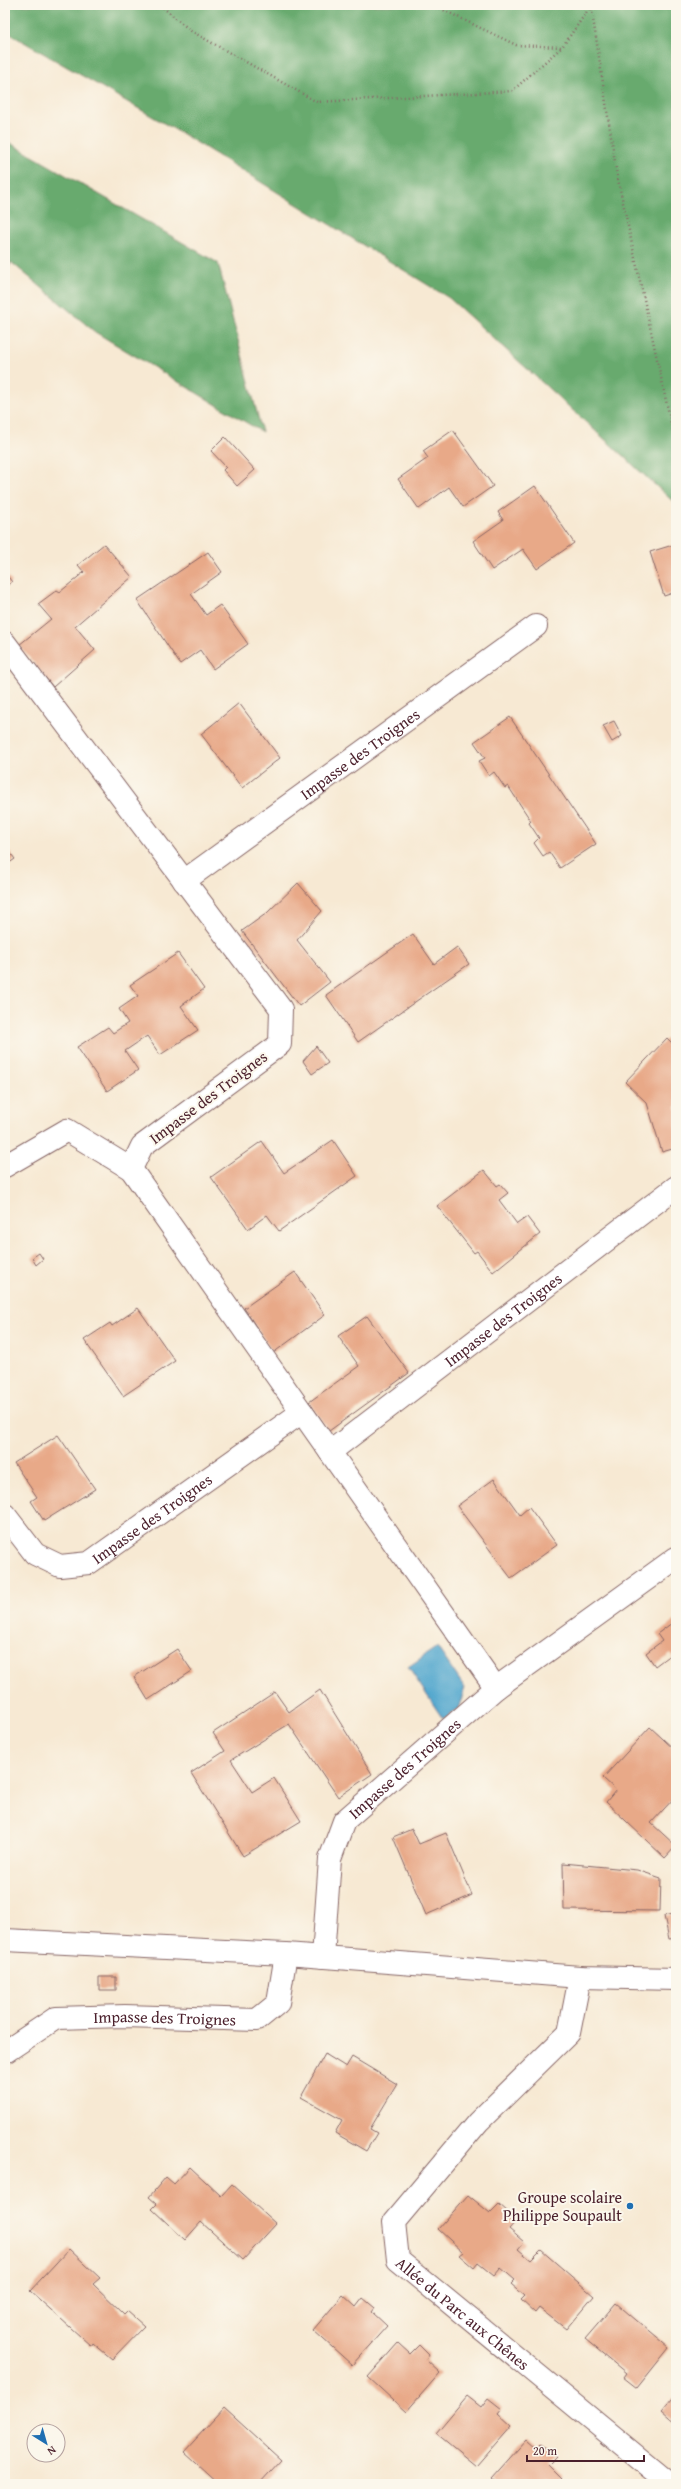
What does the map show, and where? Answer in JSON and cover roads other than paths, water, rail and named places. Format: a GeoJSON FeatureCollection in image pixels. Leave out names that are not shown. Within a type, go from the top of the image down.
{"type":"FeatureCollection","features":[{"type":"Feature","properties":{"kind":"street","name":"Impasse des Troignes"},"geometry":{"type":"LineString","coordinates":[[184,881],[536,626]]}},
{"type":"Feature","properties":{"kind":"street","name":"Impasse des Troignes"},"geometry":{"type":"LineString","coordinates":[[5,643],[281,1009],[280,1044],[142,1146],[131,1169]]}},
{"type":"Feature","properties":{"kind":"street"},"geometry":{"type":"LineString","coordinates":[[5,1166],[67,1130],[131,1169],[496,1688]]}},
{"type":"Feature","properties":{"kind":"street","name":"Impasse des Troignes"},"geometry":{"type":"LineString","coordinates":[[330,1452],[676,1187]]}},
{"type":"Feature","properties":{"kind":"street","name":"Impasse des Troignes"},"geometry":{"type":"LineString","coordinates":[[5,1515],[35,1554],[60,1566],[89,1563],[302,1412]]}},
{"type":"Feature","properties":{"kind":"street","name":"Impasse des Troignes"},"geometry":{"type":"LineString","coordinates":[[324,1957],[330,1859],[344,1821],[496,1688],[676,1558]]}},
{"type":"Feature","properties":{"kind":"street"},"geometry":{"type":"LineString","coordinates":[[5,1940],[286,1954],[580,1977],[676,1979]]}},
{"type":"Feature","properties":{"kind":"street","name":"Impasse des Troignes"},"geometry":{"type":"LineString","coordinates":[[5,2052],[56,2018],[125,2016],[256,2020],[278,2002],[286,1954]]}},
{"type":"Feature","properties":{"kind":"street","name":"Allée du Parc aux Chênes"},"geometry":{"type":"LineString","coordinates":[[580,1977],[569,2033],[478,2122],[394,2222],[398,2260],[670,2484]]}},
{"type":"Feature","properties":{"kind":"water"},"geometry":{"type":"Polygon","coordinates":[[[437,1647],[465,1688],[458,1709],[443,1719],[408,1667],[437,1647]]]}},
{"type":"Feature","properties":{"kind":"place","name":"Groupe scolaire Philippe Soupault"},"geometry":{"type":"Point","coordinates":[630,2206]}}]}
